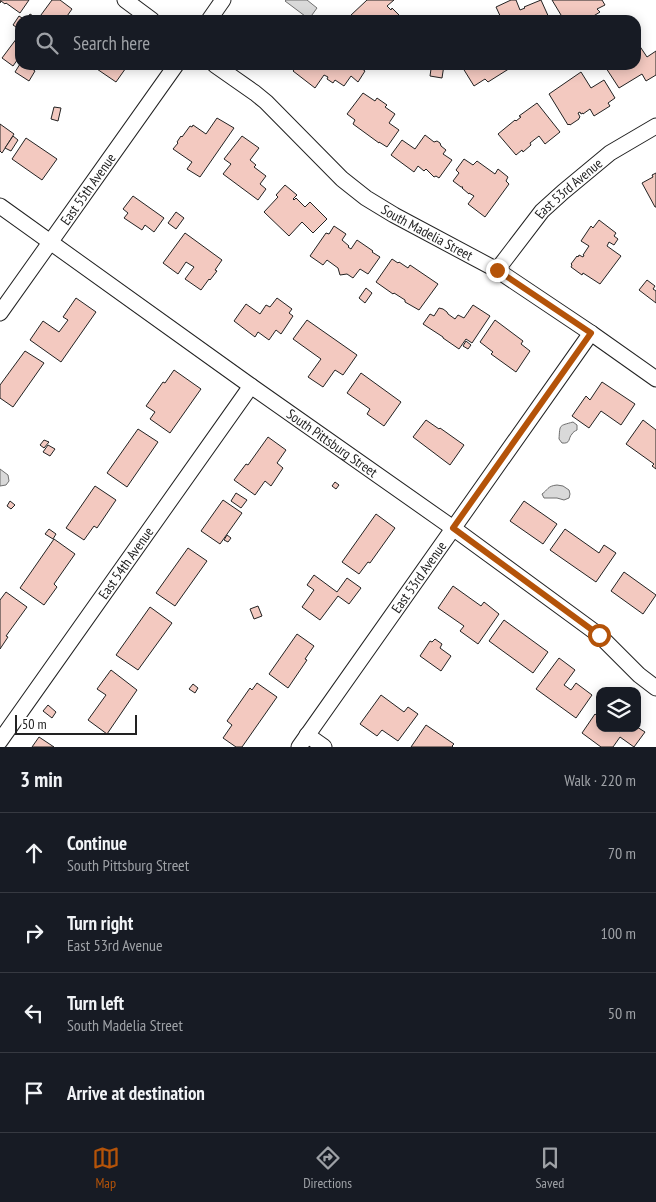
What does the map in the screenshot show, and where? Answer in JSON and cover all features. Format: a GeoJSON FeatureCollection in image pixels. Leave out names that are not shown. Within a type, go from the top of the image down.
{"type":"FeatureCollection","features":[{"type":"Feature","properties":{"kind":"street"},"geometry":{"type":"LineString","coordinates":[[125,0],[145,15]]}},
{"type":"Feature","properties":{"kind":"street"},"geometry":{"type":"LineString","coordinates":[[212,15],[223,0]]}},
{"type":"Feature","properties":{"kind":"street","name":"East 55th Avenue"},"geometry":{"type":"LineString","coordinates":[[0,313],[172,70]]}},
{"type":"Feature","properties":{"kind":"street","name":"South Madelia Street"},"geometry":{"type":"LineString","coordinates":[[222,70],[266,102],[342,179],[366,198],[497,270],[656,379]]}},
{"type":"Feature","properties":{"kind":"street","name":"East 53rd Avenue"},"geometry":{"type":"LineString","coordinates":[[497,270],[542,212],[563,192],[610,153],[656,126]]}},
{"type":"Feature","properties":{"kind":"street","name":"South Pittsburg Street"},"geometry":{"type":"LineString","coordinates":[[0,206],[453,528],[599,635],[639,675],[656,688]]}},
{"type":"Feature","properties":{"kind":"street","name":"East 53rd Avenue"},"geometry":{"type":"LineString","coordinates":[[303,741],[591,333]]}},
{"type":"Feature","properties":{"kind":"street","name":"East 54th Avenue"},"geometry":{"type":"LineString","coordinates":[[0,741],[251,386]]}},
{"type":"Feature","properties":{"kind":"street"},"geometry":{"type":"LineString","coordinates":[[303,741],[324,747]]}},
{"type":"Feature","properties":{"kind":"shaded area"},"geometry":{"type":"Polygon","coordinates":[[[307,0],[317,8],[312,15],[304,15],[285,1],[307,0]]]}},
{"type":"Feature","properties":{"kind":"shaded area"},"geometry":{"type":"Polygon","coordinates":[[[573,422],[577,425],[577,430],[572,433],[568,442],[562,443],[559,439],[561,426],[573,422]]]}},
{"type":"Feature","properties":{"kind":"shaded area"},"geometry":{"type":"Polygon","coordinates":[[[0,469],[8,475],[9,481],[6,485],[0,486],[0,469]]]}},
{"type":"Feature","properties":{"kind":"shaded area"},"geometry":{"type":"Polygon","coordinates":[[[557,485],[569,490],[569,498],[564,500],[544,498],[542,494],[549,487],[557,485]]]}},
{"type":"Feature","properties":{"kind":"building"},"geometry":{"type":"Polygon","coordinates":[[[0,0],[29,0],[20,13],[6,3],[1,1],[0,3],[0,0]]]}},
{"type":"Feature","properties":{"kind":"building"},"geometry":{"type":"Polygon","coordinates":[[[52,0],[60,0],[72,9],[68,15],[41,15],[52,0]]]}},
{"type":"Feature","properties":{"kind":"building"},"geometry":{"type":"Polygon","coordinates":[[[367,0],[394,0],[387,6],[399,15],[351,15],[367,0]]]}},
{"type":"Feature","properties":{"kind":"building"},"geometry":{"type":"Polygon","coordinates":[[[511,0],[516,0],[520,10],[541,0],[548,15],[500,15],[496,7],[511,0]]]}},
{"type":"Feature","properties":{"kind":"building"},"geometry":{"type":"Polygon","coordinates":[[[552,0],[602,0],[605,5],[597,9],[600,12],[595,15],[561,15],[552,0]]]}},
{"type":"Feature","properties":{"kind":"building"},"geometry":{"type":"Polygon","coordinates":[[[15,41],[15,63],[13,66],[2,58],[15,41]]]}},
{"type":"Feature","properties":{"kind":"building"},"geometry":{"type":"Polygon","coordinates":[[[641,48],[647,57],[656,51],[656,75],[646,81],[642,74],[619,88],[607,70],[641,70],[641,48]]]}},
{"type":"Feature","properties":{"kind":"building"},"geometry":{"type":"Polygon","coordinates":[[[16,70],[35,71],[29,81],[15,72],[16,70]]]}},
{"type":"Feature","properties":{"kind":"building"},"geometry":{"type":"Polygon","coordinates":[[[98,70],[124,70],[116,82],[98,70]]]}},
{"type":"Feature","properties":{"kind":"building"},"geometry":{"type":"Polygon","coordinates":[[[431,70],[443,70],[442,78],[430,76],[431,70]]]}},
{"type":"Feature","properties":{"kind":"building"},"geometry":{"type":"Polygon","coordinates":[[[464,70],[507,70],[488,82],[485,79],[474,86],[464,70]]]}},
{"type":"Feature","properties":{"kind":"building"},"geometry":{"type":"Polygon","coordinates":[[[293,71],[365,71],[358,82],[351,76],[344,86],[335,80],[333,83],[324,75],[315,88],[293,71]]]}},
{"type":"Feature","properties":{"kind":"building"},"geometry":{"type":"Polygon","coordinates":[[[581,72],[591,88],[604,80],[615,98],[608,103],[610,106],[594,116],[590,109],[583,114],[578,113],[579,119],[568,125],[549,94],[581,72]]]}},
{"type":"Feature","properties":{"kind":"building"},"geometry":{"type":"Polygon","coordinates":[[[363,93],[375,101],[377,98],[395,114],[389,123],[399,130],[387,147],[353,124],[355,120],[347,114],[363,93]]]}},
{"type":"Feature","properties":{"kind":"building"},"geometry":{"type":"Polygon","coordinates":[[[537,103],[560,132],[545,144],[539,136],[523,152],[522,150],[516,155],[498,134],[537,103]]]}},
{"type":"Feature","properties":{"kind":"building"},"geometry":{"type":"Polygon","coordinates":[[[54,107],[61,108],[58,121],[51,119],[54,107]]]}},
{"type":"Feature","properties":{"kind":"building"},"geometry":{"type":"Polygon","coordinates":[[[217,118],[234,128],[200,177],[187,169],[192,162],[173,149],[190,126],[192,127],[193,125],[206,134],[217,118]]]}},
{"type":"Feature","properties":{"kind":"building"},"geometry":{"type":"Polygon","coordinates":[[[0,124],[14,134],[2,153],[0,151],[0,124]]]}},
{"type":"Feature","properties":{"kind":"building"},"geometry":{"type":"Polygon","coordinates":[[[425,135],[434,142],[440,143],[446,150],[443,154],[452,160],[439,178],[434,177],[426,169],[424,171],[418,166],[414,172],[391,155],[402,140],[415,149],[425,135]]]}},
{"type":"Feature","properties":{"kind":"building"},"geometry":{"type":"Polygon","coordinates":[[[13,136],[18,140],[11,151],[5,148],[13,136]]]}},
{"type":"Feature","properties":{"kind":"building"},"geometry":{"type":"Polygon","coordinates":[[[242,136],[259,148],[250,160],[256,165],[254,167],[266,176],[260,184],[266,189],[258,200],[223,174],[231,164],[224,159],[242,136]]]}},
{"type":"Feature","properties":{"kind":"building"},"geometry":{"type":"Polygon","coordinates":[[[26,138],[57,159],[42,180],[12,159],[26,138]]]}},
{"type":"Feature","properties":{"kind":"building"},"geometry":{"type":"Polygon","coordinates":[[[464,159],[473,165],[477,161],[495,174],[498,169],[508,177],[506,181],[509,184],[485,217],[468,204],[474,196],[453,181],[459,173],[456,170],[464,159]]]}},
{"type":"Feature","properties":{"kind":"building"},"geometry":{"type":"Polygon","coordinates":[[[656,173],[655,207],[642,183],[653,177],[652,175],[656,173]]]}},
{"type":"Feature","properties":{"kind":"building"},"geometry":{"type":"Polygon","coordinates":[[[285,185],[297,195],[294,200],[296,198],[305,207],[310,202],[327,219],[313,233],[302,222],[289,236],[264,212],[278,197],[276,195],[285,185]]]}},
{"type":"Feature","properties":{"kind":"building"},"geometry":{"type":"Polygon","coordinates":[[[133,196],[164,218],[154,232],[145,225],[142,230],[124,218],[128,213],[123,209],[133,196]]]}},
{"type":"Feature","properties":{"kind":"building"},"geometry":{"type":"Polygon","coordinates":[[[176,212],[184,218],[176,229],[168,223],[176,212]]]}},
{"type":"Feature","properties":{"kind":"building"},"geometry":{"type":"Polygon","coordinates":[[[599,220],[616,233],[614,236],[618,239],[614,245],[609,242],[607,246],[621,256],[600,284],[571,267],[577,256],[583,257],[589,246],[581,241],[591,226],[593,228],[599,220]]]}},
{"type":"Feature","properties":{"kind":"building"},"geometry":{"type":"Polygon","coordinates":[[[334,226],[346,234],[342,240],[348,247],[351,249],[357,240],[380,257],[368,274],[360,269],[353,278],[347,274],[340,275],[338,268],[327,260],[323,265],[310,256],[326,233],[329,234],[334,226]]]}},
{"type":"Feature","properties":{"kind":"building"},"geometry":{"type":"Polygon","coordinates":[[[185,233],[222,260],[215,270],[217,271],[201,290],[185,279],[194,267],[186,262],[178,274],[163,263],[185,233]]]}},
{"type":"Feature","properties":{"kind":"building"},"geometry":{"type":"Polygon","coordinates":[[[392,259],[408,268],[410,265],[438,284],[419,310],[376,282],[392,259]]]}},
{"type":"Feature","properties":{"kind":"building"},"geometry":{"type":"Polygon","coordinates":[[[647,280],[655,286],[653,289],[656,291],[656,303],[639,290],[647,280]]]}},
{"type":"Feature","properties":{"kind":"building"},"geometry":{"type":"Polygon","coordinates":[[[366,288],[372,293],[365,303],[359,298],[366,288]]]}},
{"type":"Feature","properties":{"kind":"building"},"geometry":{"type":"Polygon","coordinates":[[[76,298],[96,312],[61,362],[30,340],[43,321],[59,332],[68,320],[63,317],[76,298]]]}},
{"type":"Feature","properties":{"kind":"building"},"geometry":{"type":"Polygon","coordinates":[[[277,298],[292,309],[289,313],[293,316],[281,334],[276,330],[269,340],[258,332],[255,337],[234,321],[246,304],[260,314],[266,305],[270,307],[277,298]]]}},
{"type":"Feature","properties":{"kind":"building"},"geometry":{"type":"Polygon","coordinates":[[[473,305],[490,316],[472,343],[466,339],[459,349],[423,324],[430,314],[434,316],[439,308],[455,319],[458,315],[464,318],[473,305]]]}},
{"type":"Feature","properties":{"kind":"building"},"geometry":{"type":"Polygon","coordinates":[[[307,320],[357,355],[343,375],[335,370],[323,387],[308,377],[321,359],[293,339],[307,320]]]}},
{"type":"Feature","properties":{"kind":"building"},"geometry":{"type":"Polygon","coordinates":[[[495,320],[523,341],[521,344],[530,351],[516,372],[491,354],[493,352],[480,342],[495,320]]]}},
{"type":"Feature","properties":{"kind":"building"},"geometry":{"type":"Polygon","coordinates":[[[466,341],[471,345],[468,349],[463,346],[466,341]]]}},
{"type":"Feature","properties":{"kind":"building"},"geometry":{"type":"Polygon","coordinates":[[[25,351],[44,363],[13,407],[0,398],[0,385],[25,351]]]}},
{"type":"Feature","properties":{"kind":"building"},"geometry":{"type":"Polygon","coordinates":[[[174,370],[201,389],[170,433],[150,419],[155,412],[146,406],[174,370]]]}},
{"type":"Feature","properties":{"kind":"building"},"geometry":{"type":"Polygon","coordinates":[[[361,373],[401,402],[384,426],[367,414],[370,409],[347,393],[361,373]]]}},
{"type":"Feature","properties":{"kind":"building"},"geometry":{"type":"Polygon","coordinates":[[[602,382],[635,404],[621,425],[601,411],[589,428],[572,416],[586,396],[590,400],[602,382]]]}},
{"type":"Feature","properties":{"kind":"building"},"geometry":{"type":"Polygon","coordinates":[[[426,420],[464,445],[450,465],[413,437],[426,420]]]}},
{"type":"Feature","properties":{"kind":"building"},"geometry":{"type":"Polygon","coordinates":[[[643,420],[656,430],[656,469],[652,466],[654,464],[626,444],[643,420]]]}},
{"type":"Feature","properties":{"kind":"building"},"geometry":{"type":"Polygon","coordinates":[[[138,429],[158,442],[127,487],[107,473],[138,429]]]}},
{"type":"Feature","properties":{"kind":"building"},"geometry":{"type":"Polygon","coordinates":[[[268,437],[286,450],[277,463],[283,468],[271,486],[265,481],[255,495],[234,480],[246,464],[248,465],[268,437]]]}},
{"type":"Feature","properties":{"kind":"building"},"geometry":{"type":"Polygon","coordinates":[[[44,440],[49,442],[44,448],[40,445],[44,440]]]}},
{"type":"Feature","properties":{"kind":"building"},"geometry":{"type":"Polygon","coordinates":[[[48,445],[55,449],[50,456],[43,452],[48,445]]]}},
{"type":"Feature","properties":{"kind":"building"},"geometry":{"type":"Polygon","coordinates":[[[335,482],[339,485],[336,489],[332,486],[335,482]]]}},
{"type":"Feature","properties":{"kind":"building"},"geometry":{"type":"Polygon","coordinates":[[[95,486],[116,500],[97,528],[94,526],[84,540],[66,528],[95,486]]]}},
{"type":"Feature","properties":{"kind":"building"},"geometry":{"type":"Polygon","coordinates":[[[236,493],[247,500],[241,508],[231,501],[236,493]]]}},
{"type":"Feature","properties":{"kind":"building"},"geometry":{"type":"Polygon","coordinates":[[[223,500],[242,513],[220,544],[201,531],[223,500]]]}},
{"type":"Feature","properties":{"kind":"building"},"geometry":{"type":"Polygon","coordinates":[[[10,501],[15,505],[11,509],[7,506],[10,501]]]}},
{"type":"Feature","properties":{"kind":"building"},"geometry":{"type":"Polygon","coordinates":[[[524,501],[557,524],[543,544],[510,521],[524,501]]]}},
{"type":"Feature","properties":{"kind":"building"},"geometry":{"type":"Polygon","coordinates":[[[376,514],[395,528],[370,563],[368,562],[359,574],[342,562],[376,514]]]}},
{"type":"Feature","properties":{"kind":"building"},"geometry":{"type":"Polygon","coordinates":[[[49,529],[56,534],[53,539],[45,534],[49,529]]]}},
{"type":"Feature","properties":{"kind":"building"},"geometry":{"type":"Polygon","coordinates":[[[565,529],[599,553],[604,545],[616,553],[596,582],[550,550],[565,529]]]}},
{"type":"Feature","properties":{"kind":"building"},"geometry":{"type":"Polygon","coordinates":[[[227,535],[231,538],[228,542],[224,540],[227,535]]]}},
{"type":"Feature","properties":{"kind":"building"},"geometry":{"type":"Polygon","coordinates":[[[54,539],[75,554],[54,584],[57,587],[44,605],[20,588],[54,539]]]}},
{"type":"Feature","properties":{"kind":"building"},"geometry":{"type":"Polygon","coordinates":[[[188,548],[207,561],[175,606],[156,593],[188,548]]]}},
{"type":"Feature","properties":{"kind":"building"},"geometry":{"type":"Polygon","coordinates":[[[624,572],[656,595],[643,614],[611,591],[624,572]]]}},
{"type":"Feature","properties":{"kind":"building"},"geometry":{"type":"Polygon","coordinates":[[[314,575],[337,592],[347,578],[361,588],[349,604],[338,596],[320,620],[302,607],[314,590],[307,585],[314,575]]]}},
{"type":"Feature","properties":{"kind":"building"},"geometry":{"type":"Polygon","coordinates":[[[453,586],[481,606],[484,602],[499,614],[478,644],[460,631],[464,626],[438,608],[453,586]]]}},
{"type":"Feature","properties":{"kind":"building"},"geometry":{"type":"Polygon","coordinates":[[[6,592],[27,607],[6,636],[8,637],[0,649],[0,600],[6,592]]]}},
{"type":"Feature","properties":{"kind":"building"},"geometry":{"type":"Polygon","coordinates":[[[258,606],[262,616],[254,619],[250,609],[258,606]]]}},
{"type":"Feature","properties":{"kind":"building"},"geometry":{"type":"Polygon","coordinates":[[[150,607],[172,623],[138,670],[116,655],[150,607]]]}},
{"type":"Feature","properties":{"kind":"building"},"geometry":{"type":"Polygon","coordinates":[[[504,620],[548,652],[533,673],[489,641],[504,620]]]}},
{"type":"Feature","properties":{"kind":"building"},"geometry":{"type":"Polygon","coordinates":[[[297,634],[314,646],[288,688],[269,674],[297,634]]]}},
{"type":"Feature","properties":{"kind":"building"},"geometry":{"type":"Polygon","coordinates":[[[435,639],[442,644],[440,648],[451,656],[441,671],[420,656],[430,641],[432,642],[435,639]]]}},
{"type":"Feature","properties":{"kind":"building"},"geometry":{"type":"Polygon","coordinates":[[[559,658],[575,670],[564,685],[571,690],[576,683],[592,695],[576,718],[536,689],[559,658]]]}},
{"type":"Feature","properties":{"kind":"building"},"geometry":{"type":"Polygon","coordinates":[[[111,670],[137,690],[107,734],[88,720],[106,695],[97,689],[111,670]]]}},
{"type":"Feature","properties":{"kind":"building"},"geometry":{"type":"Polygon","coordinates":[[[257,683],[277,697],[242,747],[236,747],[223,738],[232,725],[227,721],[250,688],[252,690],[257,683]]]}},
{"type":"Feature","properties":{"kind":"building"},"geometry":{"type":"Polygon","coordinates":[[[193,684],[198,688],[195,693],[189,689],[193,684]]]}},
{"type":"Feature","properties":{"kind":"building"},"geometry":{"type":"Polygon","coordinates":[[[381,695],[404,712],[408,707],[418,714],[398,741],[382,730],[377,736],[360,724],[381,695]]]}},
{"type":"Feature","properties":{"kind":"building"},"geometry":{"type":"Polygon","coordinates":[[[48,705],[56,712],[52,718],[43,711],[48,705]]]}},
{"type":"Feature","properties":{"kind":"building"},"geometry":{"type":"Polygon","coordinates":[[[595,714],[596,732],[641,732],[641,730],[645,732],[634,747],[620,737],[613,747],[601,747],[582,733],[595,714]]]}},
{"type":"Feature","properties":{"kind":"building"},"geometry":{"type":"Polygon","coordinates":[[[426,725],[454,744],[453,747],[411,747],[426,725]]]}},
{"type":"Feature","properties":{"kind":"building"},"geometry":{"type":"Polygon","coordinates":[[[39,737],[54,747],[32,747],[39,737]]]}},
{"type":"Feature","properties":{"kind":"route"},"geometry":{"type":"LineString","coordinates":[[497,270],[591,333],[453,528],[599,635]]}}]}
